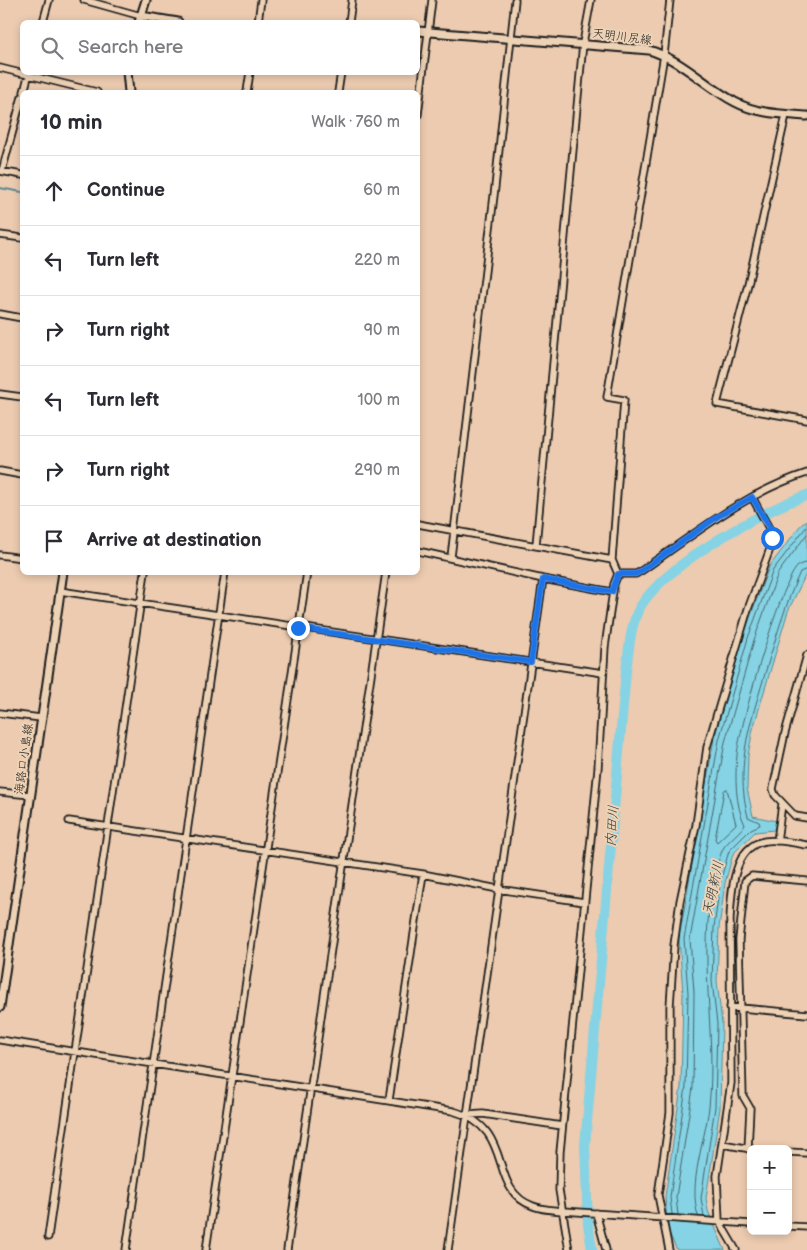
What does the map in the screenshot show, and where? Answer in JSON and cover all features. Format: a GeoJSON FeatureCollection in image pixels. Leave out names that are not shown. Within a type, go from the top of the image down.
{"type":"FeatureCollection","features":[{"type":"Feature","properties":{"kind":"main road"},"geometry":{"type":"LineString","coordinates":[[146,0],[140,19],[153,20]]}},
{"type":"Feature","properties":{"kind":"main road","name":"天明川尻線"},"geometry":{"type":"LineString","coordinates":[[420,31],[639,48],[664,55],[736,103],[761,111],[807,116]]}},
{"type":"Feature","properties":{"kind":"main road"},"geometry":{"type":"LineString","coordinates":[[127,75],[129,90]]}},
{"type":"Feature","properties":{"kind":"main road","name":"海路口小島線"},"geometry":{"type":"LineString","coordinates":[[0,1007],[4,953],[30,795],[63,575]]}},
{"type":"Feature","properties":{"kind":"street"},"geometry":{"type":"LineString","coordinates":[[44,20],[49,0]]}},
{"type":"Feature","properties":{"kind":"street"},"geometry":{"type":"LineString","coordinates":[[84,0],[140,19]]}},
{"type":"Feature","properties":{"kind":"street"},"geometry":{"type":"LineString","coordinates":[[258,20],[261,0]]}},
{"type":"Feature","properties":{"kind":"street"},"geometry":{"type":"LineString","coordinates":[[349,20],[352,0]]}},
{"type":"Feature","properties":{"kind":"street"},"geometry":{"type":"LineString","coordinates":[[420,97],[432,0]]}},
{"type":"Feature","properties":{"kind":"street"},"geometry":{"type":"LineString","coordinates":[[451,556],[495,187],[515,0]]}},
{"type":"Feature","properties":{"kind":"street"},"geometry":{"type":"LineString","coordinates":[[536,545],[583,44],[591,0]]}},
{"type":"Feature","properties":{"kind":"street"},"geometry":{"type":"LineString","coordinates":[[569,1250],[559,1190],[562,1126],[570,1072],[612,592],[618,574],[612,560],[624,400],[607,397],[664,55],[670,0]]}},
{"type":"Feature","properties":{"kind":"street"},"geometry":{"type":"LineString","coordinates":[[0,68],[20,72]]}},
{"type":"Feature","properties":{"kind":"street"},"geometry":{"type":"LineString","coordinates":[[25,90],[29,75]]}},
{"type":"Feature","properties":{"kind":"street"},"geometry":{"type":"LineString","coordinates":[[33,75],[89,90]]}},
{"type":"Feature","properties":{"kind":"street"},"geometry":{"type":"LineString","coordinates":[[247,90],[250,75]]}},
{"type":"Feature","properties":{"kind":"street"},"geometry":{"type":"LineString","coordinates":[[338,90],[341,75]]}},
{"type":"Feature","properties":{"kind":"street"},"geometry":{"type":"LineString","coordinates":[[20,104],[1,171],[20,175]]}},
{"type":"Feature","properties":{"kind":"street"},"geometry":{"type":"LineString","coordinates":[[786,115],[748,284],[718,404],[807,420]]}},
{"type":"Feature","properties":{"kind":"street"},"geometry":{"type":"LineString","coordinates":[[0,235],[20,238]]}},
{"type":"Feature","properties":{"kind":"street"},"geometry":{"type":"LineString","coordinates":[[0,314],[20,318]]}},
{"type":"Feature","properties":{"kind":"street"},"geometry":{"type":"LineString","coordinates":[[0,394],[20,397]]}},
{"type":"Feature","properties":{"kind":"street"},"geometry":{"type":"LineString","coordinates":[[0,471],[20,475]]}},
{"type":"Feature","properties":{"kind":"street"},"geometry":{"type":"LineString","coordinates":[[618,574],[636,574],[717,517],[776,484],[807,473]]}},
{"type":"Feature","properties":{"kind":"street"},"geometry":{"type":"LineString","coordinates":[[668,1250],[660,1218],[658,1195],[670,1113],[670,1006],[674,945],[680,900],[696,825],[706,746],[742,628],[770,549],[772,532],[752,497]]}},
{"type":"Feature","properties":{"kind":"street"},"geometry":{"type":"LineString","coordinates":[[420,524],[612,560]]}},
{"type":"Feature","properties":{"kind":"street"},"geometry":{"type":"LineString","coordinates":[[420,551],[451,556],[543,579],[612,592]]}},
{"type":"Feature","properties":{"kind":"street"},"geometry":{"type":"LineString","coordinates":[[0,555],[20,558]]}},
{"type":"Feature","properties":{"kind":"street"},"geometry":{"type":"LineString","coordinates":[[48,1237],[146,575]]}},
{"type":"Feature","properties":{"kind":"street"},"geometry":{"type":"LineString","coordinates":[[126,1250],[217,615],[224,575]]}},
{"type":"Feature","properties":{"kind":"street"},"geometry":{"type":"LineString","coordinates":[[206,1250],[307,575]]}},
{"type":"Feature","properties":{"kind":"street"},"geometry":{"type":"LineString","coordinates":[[287,1250],[345,864],[386,575]]}},
{"type":"Feature","properties":{"kind":"street"},"geometry":{"type":"LineString","coordinates":[[448,1250],[543,579]]}},
{"type":"Feature","properties":{"kind":"street"},"geometry":{"type":"LineString","coordinates":[[60,591],[604,673]]}},
{"type":"Feature","properties":{"kind":"street"},"geometry":{"type":"LineString","coordinates":[[807,655],[773,790],[782,804],[795,816],[807,818]]}},
{"type":"Feature","properties":{"kind":"street"},"geometry":{"type":"LineString","coordinates":[[800,678],[807,679]]}},
{"type":"Feature","properties":{"kind":"street"},"geometry":{"type":"LineString","coordinates":[[0,713],[41,718]]}},
{"type":"Feature","properties":{"kind":"street"},"geometry":{"type":"LineString","coordinates":[[0,792],[30,795]]}},
{"type":"Feature","properties":{"kind":"street"},"geometry":{"type":"LineString","coordinates":[[777,841],[782,804]]}},
{"type":"Feature","properties":{"kind":"street"},"geometry":{"type":"LineString","coordinates":[[69,821],[345,864],[422,874],[498,889],[584,902]]}},
{"type":"Feature","properties":{"kind":"street"},"geometry":{"type":"LineString","coordinates":[[736,1250],[719,1222],[718,1176],[730,1083],[730,920],[735,878],[745,854],[754,845],[764,841],[777,841],[807,845]]}},
{"type":"Feature","properties":{"kind":"street"},"geometry":{"type":"LineString","coordinates":[[388,1100],[422,874]]}},
{"type":"Feature","properties":{"kind":"street"},"geometry":{"type":"LineString","coordinates":[[749,1145],[750,1108],[743,1099],[739,940],[745,881],[752,876],[807,881]]}},
{"type":"Feature","properties":{"kind":"street"},"geometry":{"type":"LineString","coordinates":[[730,1008],[807,1014]]}},
{"type":"Feature","properties":{"kind":"street"},"geometry":{"type":"LineString","coordinates":[[0,1040],[388,1100],[468,1115],[483,1114],[562,1126]]}},
{"type":"Feature","properties":{"kind":"street"},"geometry":{"type":"LineString","coordinates":[[468,1115],[490,1134],[506,1180],[516,1194],[534,1207],[564,1211],[747,1224]]}},
{"type":"Feature","properties":{"kind":"street"},"geometry":{"type":"LineString","coordinates":[[722,1144],[747,1149]]}},
{"type":"Feature","properties":{"kind":"street"},"geometry":{"type":"LineString","coordinates":[[792,1152],[807,1153]]}},
{"type":"Feature","properties":{"kind":"street"},"geometry":{"type":"LineString","coordinates":[[596,1213],[606,1250]]}},
{"type":"Feature","properties":{"kind":"street"},"geometry":{"type":"LineString","coordinates":[[792,1226],[807,1227]]}},
{"type":"Feature","properties":{"kind":"water","name":"天明新川"},"geometry":{"type":"Polygon","coordinates":[[[807,520],[807,572],[788,611],[753,729],[748,755],[747,788],[753,816],[776,821],[774,830],[755,832],[733,854],[725,883],[719,928],[717,981],[722,1024],[720,1108],[706,1198],[708,1211],[725,1250],[677,1250],[668,1231],[665,1197],[681,1087],[683,993],[679,939],[714,739],[743,636],[769,567],[800,526],[807,520]]]}},
{"type":"Feature","properties":{"kind":"waterway"},"geometry":{"type":"LineString","coordinates":[[0,188],[20,192]]}},
{"type":"Feature","properties":{"kind":"waterway","name":"内田川"},"geometry":{"type":"LineString","coordinates":[[592,1250],[588,1224],[585,1145],[626,671],[634,622],[640,607],[653,590],[692,557],[764,514],[807,495]]}},
{"type":"Feature","properties":{"kind":"route"},"geometry":{"type":"LineString","coordinates":[[298,628],[531,662],[543,579],[612,592],[618,574],[636,574],[717,517],[752,497],[772,532],[772,538]]}}]}
